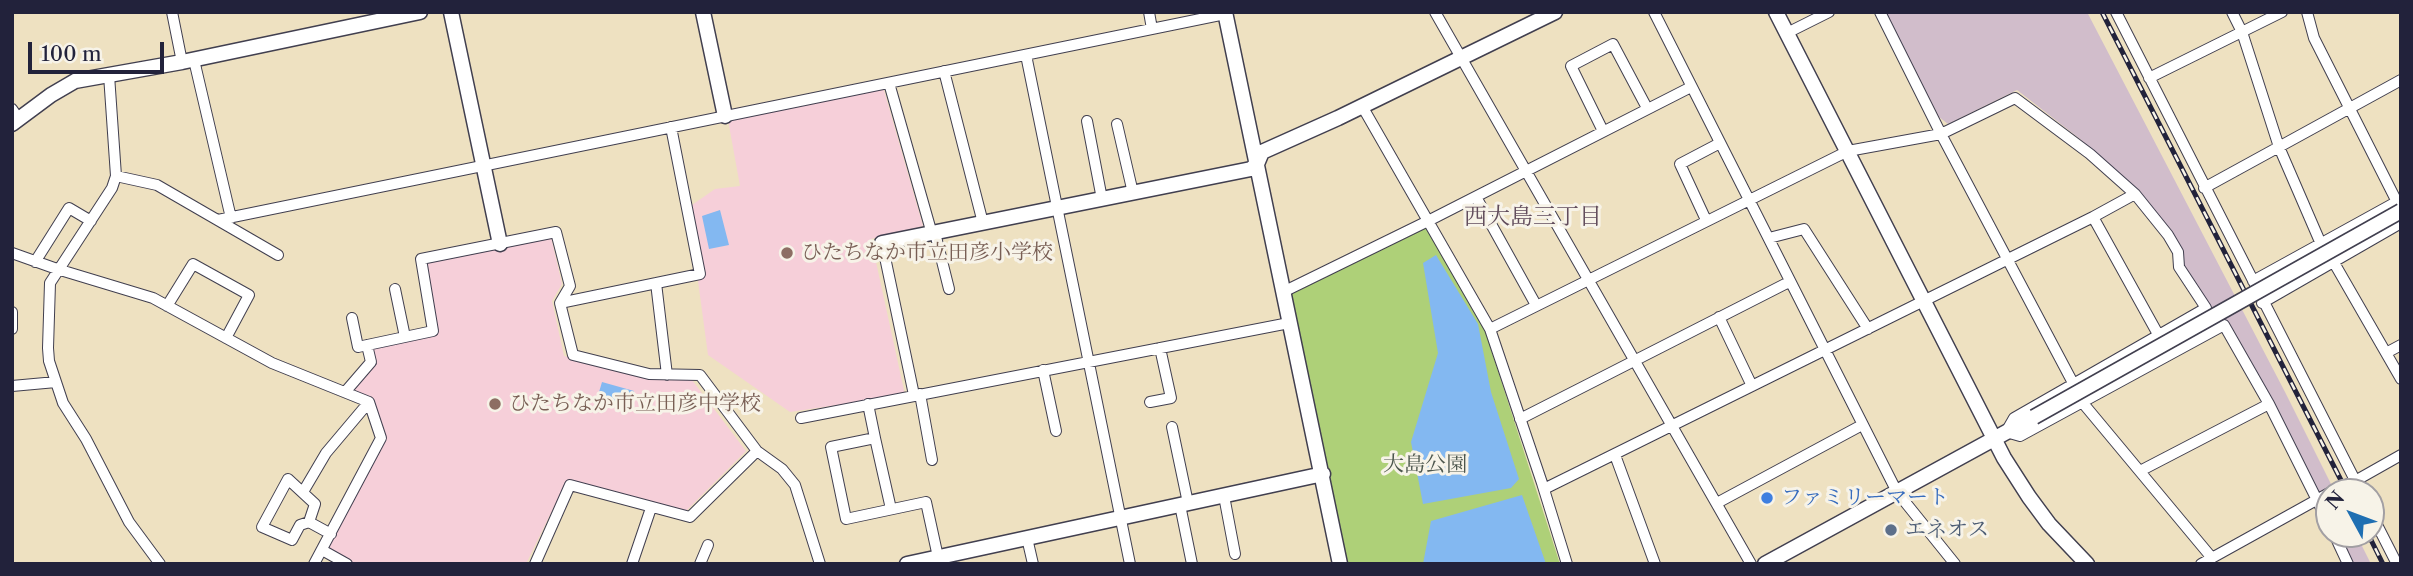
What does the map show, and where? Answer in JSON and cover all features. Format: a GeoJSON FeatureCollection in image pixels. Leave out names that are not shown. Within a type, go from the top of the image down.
{"type":"FeatureCollection","features":[{"type":"Feature","properties":{"kind":"street"},"geometry":{"type":"LineString","coordinates":[[172,12],[231,218]]}},
{"type":"Feature","properties":{"kind":"street"},"geometry":{"type":"LineString","coordinates":[[14,117],[75,81],[188,61],[420,12]]}},
{"type":"Feature","properties":{"kind":"street"},"geometry":{"type":"LineString","coordinates":[[452,12],[500,244]]}},
{"type":"Feature","properties":{"kind":"street"},"geometry":{"type":"LineString","coordinates":[[703,12],[725,116]]}},
{"type":"Feature","properties":{"kind":"street"},"geometry":{"type":"LineString","coordinates":[[1149,12],[1152,29]]}},
{"type":"Feature","properties":{"kind":"street"},"geometry":{"type":"LineString","coordinates":[[1435,12],[1751,564]]}},
{"type":"Feature","properties":{"kind":"street"},"geometry":{"type":"LineString","coordinates":[[932,460],[882,243],[1251,169],[1257,164],[1262,152],[1555,12]]}},
{"type":"Feature","properties":{"kind":"street"},"geometry":{"type":"LineString","coordinates":[[1654,12],[1897,492],[1955,564]]}},
{"type":"Feature","properties":{"kind":"street"},"geometry":{"type":"LineString","coordinates":[[1776,12],[1924,300],[2000,435],[2029,498],[2087,564]]}},
{"type":"Feature","properties":{"kind":"street"},"geometry":{"type":"LineString","coordinates":[[1787,33],[1829,12]]}},
{"type":"Feature","properties":{"kind":"street"},"geometry":{"type":"LineString","coordinates":[[1880,12],[1941,134],[2073,383]]}},
{"type":"Feature","properties":{"kind":"street"},"geometry":{"type":"LineString","coordinates":[[2116,12],[2353,478]]}},
{"type":"Feature","properties":{"kind":"street"},"geometry":{"type":"LineString","coordinates":[[2232,12],[2242,32],[2279,147],[2321,244]]}},
{"type":"Feature","properties":{"kind":"street"},"geometry":{"type":"LineString","coordinates":[[2149,78],[2281,12]]}},
{"type":"Feature","properties":{"kind":"street"},"geometry":{"type":"LineString","coordinates":[[2307,12],[2314,38],[2399,204]]}},
{"type":"Feature","properties":{"kind":"street"},"geometry":{"type":"LineString","coordinates":[[218,220],[1225,13],[1340,564]]}},
{"type":"Feature","properties":{"kind":"street"},"geometry":{"type":"LineString","coordinates":[[1603,131],[1571,66],[1613,44],[1647,108]]}},
{"type":"Feature","properties":{"kind":"street"},"geometry":{"type":"LineString","coordinates":[[1026,55],[1130,564]]}},
{"type":"Feature","properties":{"kind":"street"},"geometry":{"type":"LineString","coordinates":[[944,71],[983,223]]}},
{"type":"Feature","properties":{"kind":"street"},"geometry":{"type":"LineString","coordinates":[[109,75],[116,176],[112,188],[50,283],[48,348],[63,404],[86,439],[129,522],[160,564]]}},
{"type":"Feature","properties":{"kind":"street"},"geometry":{"type":"LineString","coordinates":[[2204,188],[2401,80]]}},
{"type":"Feature","properties":{"kind":"street"},"geometry":{"type":"LineString","coordinates":[[889,83],[948,289]]}},
{"type":"Feature","properties":{"kind":"street"},"geometry":{"type":"LineString","coordinates":[[1283,292],[1429,221],[1691,87]]}},
{"type":"Feature","properties":{"kind":"street"},"geometry":{"type":"LineString","coordinates":[[1490,329],[1848,151],[1941,134],[2015,98],[2090,154],[2135,194],[2168,235],[2178,252],[2179,267],[2206,308],[2014,418],[2000,435]]}},
{"type":"Feature","properties":{"kind":"street"},"geometry":{"type":"LineString","coordinates":[[1362,106],[1490,329],[1567,564]]}},
{"type":"Feature","properties":{"kind":"street"},"geometry":{"type":"LineString","coordinates":[[1087,121],[1102,199]]}},
{"type":"Feature","properties":{"kind":"street"},"geometry":{"type":"LineString","coordinates":[[1117,124],[1133,193]]}},
{"type":"Feature","properties":{"kind":"street"},"geometry":{"type":"LineString","coordinates":[[560,303],[699,274],[671,127]]}},
{"type":"Feature","properties":{"kind":"street"},"geometry":{"type":"LineString","coordinates":[[1706,220],[1680,164],[1720,143]]}},
{"type":"Feature","properties":{"kind":"street"},"geometry":{"type":"LineString","coordinates":[[116,176],[157,185],[278,255]]}},
{"type":"Feature","properties":{"kind":"street"},"geometry":{"type":"LineString","coordinates":[[1544,489],[2135,194]]}},
{"type":"Feature","properties":{"kind":"street"},"geometry":{"type":"LineString","coordinates":[[1476,197],[1536,305]]}},
{"type":"Feature","properties":{"kind":"street"},"geometry":{"type":"LineString","coordinates":[[2253,281],[2399,204]]}},
{"type":"Feature","properties":{"kind":"street"},"geometry":{"type":"LineString","coordinates":[[1765,564],[2034,417],[2399,204]]}},
{"type":"Feature","properties":{"kind":"street"},"geometry":{"type":"LineString","coordinates":[[35,262],[69,208],[91,221]]}},
{"type":"Feature","properties":{"kind":"street"},"geometry":{"type":"LineString","coordinates":[[2092,217],[2159,336]]}},
{"type":"Feature","properties":{"kind":"street"},"geometry":{"type":"LineString","coordinates":[[2262,303],[2401,223]]}},
{"type":"Feature","properties":{"kind":"street"},"geometry":{"type":"LineString","coordinates":[[1769,239],[1804,229],[1868,329]]}},
{"type":"Feature","properties":{"kind":"street"},"geometry":{"type":"LineString","coordinates":[[352,318],[358,347],[433,331],[421,259],[556,232],[570,286],[560,303],[573,355],[649,374],[700,375],[757,451],[782,469],[795,485],[820,564]]}},
{"type":"Feature","properties":{"kind":"street"},"geometry":{"type":"LineString","coordinates":[[12,253],[129,290],[167,306],[299,375],[369,402],[381,439],[314,564]]}},
{"type":"Feature","properties":{"kind":"street"},"geometry":{"type":"LineString","coordinates":[[2333,261],[2401,379]]}},
{"type":"Feature","properties":{"kind":"street"},"geometry":{"type":"LineString","coordinates":[[167,306],[193,264],[249,295],[226,338]]}},
{"type":"Feature","properties":{"kind":"street"},"geometry":{"type":"LineString","coordinates":[[1520,419],[1789,282]]}},
{"type":"Feature","properties":{"kind":"street"},"geometry":{"type":"LineString","coordinates":[[656,283],[667,375]]}},
{"type":"Feature","properties":{"kind":"street"},"geometry":{"type":"LineString","coordinates":[[395,289],[405,337]]}},
{"type":"Feature","properties":{"kind":"street"},"geometry":{"type":"LineString","coordinates":[[12,312],[12,329]]}},
{"type":"Feature","properties":{"kind":"street"},"geometry":{"type":"LineString","coordinates":[[1719,317],[1752,386]]}},
{"type":"Feature","properties":{"kind":"street"},"geometry":{"type":"LineString","coordinates":[[801,418],[1289,323]]}},
{"type":"Feature","properties":{"kind":"street"},"geometry":{"type":"LineString","coordinates":[[2000,435],[2020,436],[2224,325],[2269,404],[2315,495]]}},
{"type":"Feature","properties":{"kind":"street"},"geometry":{"type":"LineString","coordinates":[[346,391],[372,362],[367,345]]}},
{"type":"Feature","properties":{"kind":"street"},"geometry":{"type":"LineString","coordinates":[[2386,353],[2401,345]]}},
{"type":"Feature","properties":{"kind":"street"},"geometry":{"type":"LineString","coordinates":[[1150,402],[1171,398],[1160,348]]}},
{"type":"Feature","properties":{"kind":"street"},"geometry":{"type":"LineString","coordinates":[[1044,370],[1056,431]]}},
{"type":"Feature","properties":{"kind":"street"},"geometry":{"type":"LineString","coordinates":[[12,386],[56,383]]}},
{"type":"Feature","properties":{"kind":"street"},"geometry":{"type":"LineString","coordinates":[[303,492],[326,453],[369,402]]}},
{"type":"Feature","properties":{"kind":"street"},"geometry":{"type":"LineString","coordinates":[[2082,402],[2212,558]]}},
{"type":"Feature","properties":{"kind":"street"},"geometry":{"type":"LineString","coordinates":[[868,404],[891,509]]}},
{"type":"Feature","properties":{"kind":"street"},"geometry":{"type":"LineString","coordinates":[[2140,471],[2269,404]]}},
{"type":"Feature","properties":{"kind":"street"},"geometry":{"type":"LineString","coordinates":[[1717,503],[1862,425]]}},
{"type":"Feature","properties":{"kind":"street"},"geometry":{"type":"LineString","coordinates":[[1171,428],[1192,564]]}},
{"type":"Feature","properties":{"kind":"street"},"geometry":{"type":"LineString","coordinates":[[875,438],[831,447],[846,519],[926,502],[948,558]]}},
{"type":"Feature","properties":{"kind":"street"},"geometry":{"type":"LineString","coordinates":[[535,564],[570,485],[690,517],[757,451]]}},
{"type":"Feature","properties":{"kind":"street"},"geometry":{"type":"LineString","coordinates":[[1615,455],[1655,564]]}},
{"type":"Feature","properties":{"kind":"street"},"geometry":{"type":"LineString","coordinates":[[2360,478],[2401,455]]}},
{"type":"Feature","properties":{"kind":"street"},"geometry":{"type":"LineString","coordinates":[[907,564],[948,558],[1027,538],[1322,474]]}},
{"type":"Feature","properties":{"kind":"street"},"geometry":{"type":"LineString","coordinates":[[309,522],[315,504],[288,479],[262,527],[292,540],[300,525],[309,522],[331,534]]}},
{"type":"Feature","properties":{"kind":"street"},"geometry":{"type":"LineString","coordinates":[[1224,496],[1235,554]]}},
{"type":"Feature","properties":{"kind":"street"},"geometry":{"type":"LineString","coordinates":[[2201,564],[2315,500]]}},
{"type":"Feature","properties":{"kind":"street"},"geometry":{"type":"LineString","coordinates":[[632,564],[651,508]]}},
{"type":"Feature","properties":{"kind":"street"},"geometry":{"type":"LineString","coordinates":[[1027,538],[1033,564]]}},
{"type":"Feature","properties":{"kind":"street"},"geometry":{"type":"LineString","coordinates":[[2385,540],[2397,564]]}},
{"type":"Feature","properties":{"kind":"street"},"geometry":{"type":"LineString","coordinates":[[700,564],[708,545]]}},
{"type":"Feature","properties":{"kind":"street"},"geometry":{"type":"LineString","coordinates":[[2341,548],[2348,564]]}},
{"type":"Feature","properties":{"kind":"street"},"geometry":{"type":"LineString","coordinates":[[322,550],[347,564]]}},
{"type":"Feature","properties":{"kind":"shaded area"},"geometry":{"type":"Polygon","coordinates":[[[1886,12],[2087,12],[2328,478],[2315,478],[2315,485],[2272,399],[2227,322],[2206,301],[2183,265],[2184,252],[2152,207],[2133,186],[2080,139],[2017,90],[1948,124],[1939,117],[1886,12]]]}},
{"type":"Feature","properties":{"kind":"shaded area","name":"ひたちなか市立田彦小学校"},"geometry":{"type":"Polygon","coordinates":[[[883,87],[923,226],[871,239],[905,395],[790,412],[708,355],[698,281],[704,268],[692,205],[715,189],[740,186],[728,120],[883,87]]]}},
{"type":"Feature","properties":{"kind":"shaded area","name":"ひたちなか市立田彦中学校"},"geometry":{"type":"Polygon","coordinates":[[[551,237],[562,284],[552,301],[564,356],[647,378],[692,380],[746,451],[685,512],[566,482],[526,564],[352,564],[325,549],[384,438],[373,401],[352,388],[371,351],[375,346],[436,334],[423,262],[551,237]]]}},
{"type":"Feature","properties":{"kind":"shaded area"},"geometry":{"type":"Polygon","coordinates":[[[2346,548],[2363,548],[2371,564],[2354,564],[2346,548]]]}},
{"type":"Feature","properties":{"kind":"green space","name":"大島公園"},"geometry":{"type":"Polygon","coordinates":[[[1426,227],[1484,327],[1560,564],[1346,564],[1290,294],[1426,227]]]}},
{"type":"Feature","properties":{"kind":"water"},"geometry":{"type":"Polygon","coordinates":[[[720,210],[729,245],[709,249],[702,216],[720,210]]]}},
{"type":"Feature","properties":{"kind":"water"},"geometry":{"type":"Polygon","coordinates":[[[1436,255],[1478,324],[1491,392],[1519,479],[1511,488],[1423,504],[1411,442],[1438,353],[1423,263],[1436,255]]]}},
{"type":"Feature","properties":{"kind":"water"},"geometry":{"type":"Polygon","coordinates":[[[602,382],[634,391],[629,407],[597,399],[602,382]]]}},
{"type":"Feature","properties":{"kind":"water"},"geometry":{"type":"Polygon","coordinates":[[[1522,495],[1546,564],[1423,564],[1431,521],[1522,495]]]}},
{"type":"Feature","properties":{"kind":"railway"},"geometry":{"type":"LineString","coordinates":[[2102,12],[2340,478]]}},
{"type":"Feature","properties":{"kind":"railway"},"geometry":{"type":"LineString","coordinates":[[2375,548],[2383,564]]}},
{"type":"Feature","properties":{"kind":"place","name":"ひたちなか市立田彦小学校"},"geometry":{"type":"Point","coordinates":[787,253]}},
{"type":"Feature","properties":{"kind":"place","name":"ひたちなか市立田彦中学校"},"geometry":{"type":"Point","coordinates":[495,404]}},
{"type":"Feature","properties":{"kind":"place","name":"ファミリーマート"},"geometry":{"type":"Point","coordinates":[1767,498]}},
{"type":"Feature","properties":{"kind":"place","name":"エネオス"},"geometry":{"type":"Point","coordinates":[1891,530]}},
{"type":"Feature","properties":{"kind":"district","name":"西大島三丁目"},"geometry":{"type":"Point","coordinates":[1533,217]}}]}
